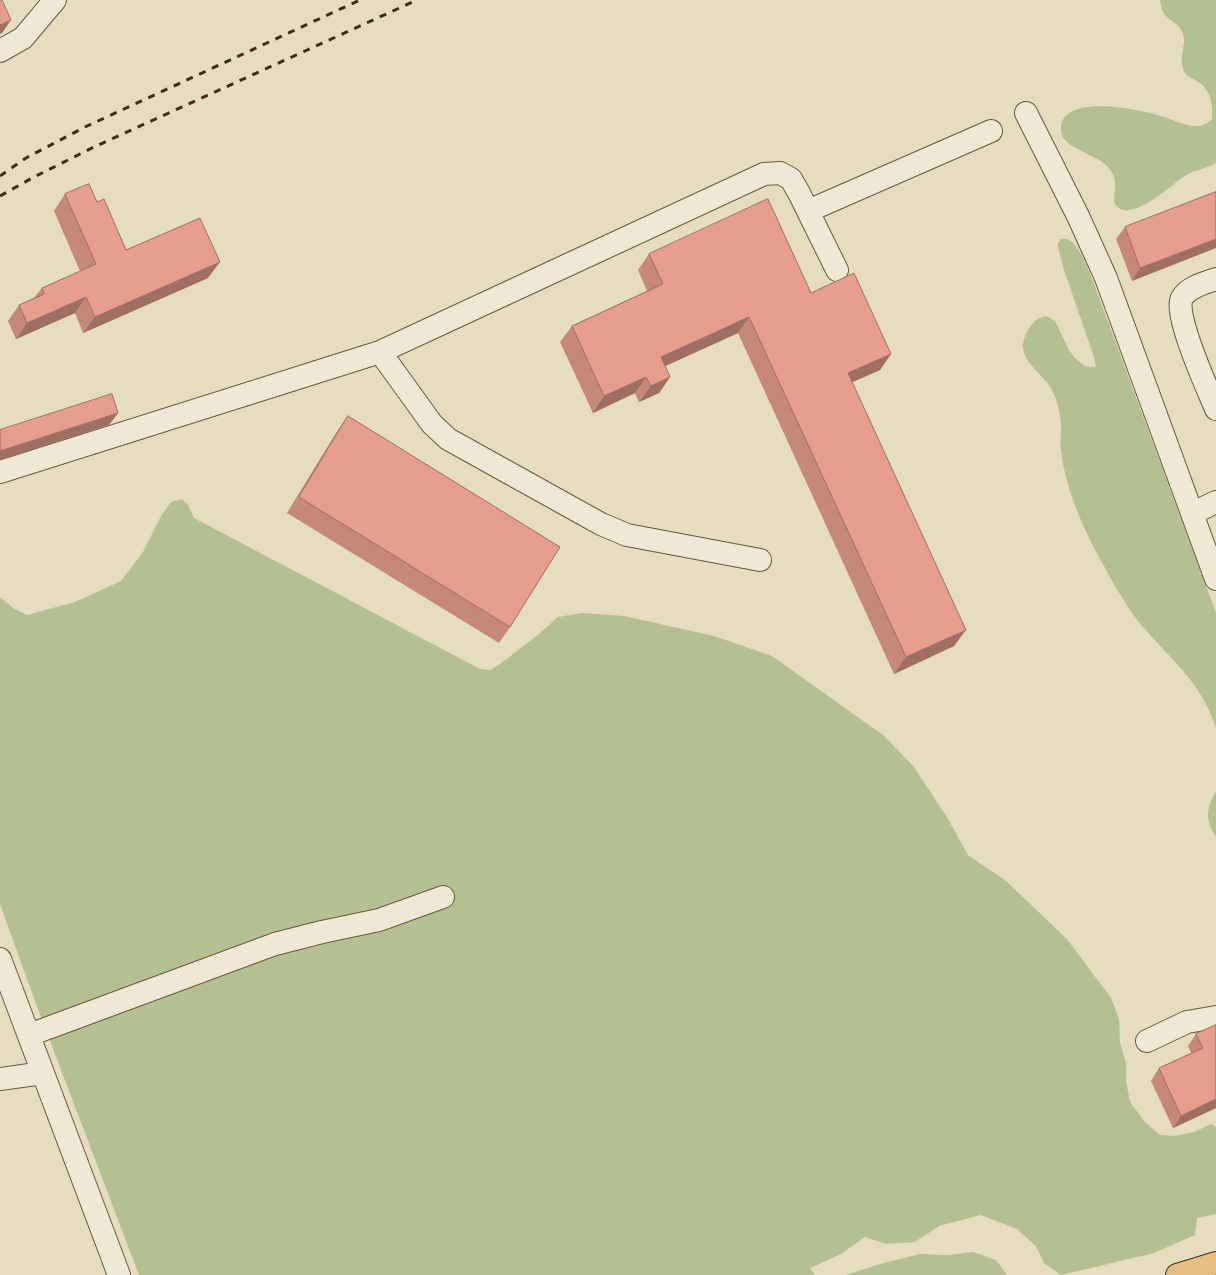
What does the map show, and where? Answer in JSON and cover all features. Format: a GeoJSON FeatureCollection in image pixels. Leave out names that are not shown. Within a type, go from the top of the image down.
{"type":"FeatureCollection","features":[{"type":"Feature","properties":{"kind":"main road"},"geometry":{"type":"LineString","coordinates":[[1177,1275],[1216,1263]]}},
{"type":"Feature","properties":{"kind":"street"},"geometry":{"type":"LineString","coordinates":[[0,51],[23,38],[55,0]]}},
{"type":"Feature","properties":{"kind":"street"},"geometry":{"type":"LineString","coordinates":[[1026,113],[1078,216],[1106,278],[1216,579]]}},
{"type":"Feature","properties":{"kind":"street"},"geometry":{"type":"LineString","coordinates":[[808,211],[991,131]]}},
{"type":"Feature","properties":{"kind":"street"},"geometry":{"type":"LineString","coordinates":[[0,472],[380,352],[764,174],[780,173],[791,180],[837,270]]}},
{"type":"Feature","properties":{"kind":"street"},"geometry":{"type":"LineString","coordinates":[[1216,279],[1186,291],[1180,299],[1183,325],[1216,409]]}},
{"type":"Feature","properties":{"kind":"street"},"geometry":{"type":"LineString","coordinates":[[380,352],[432,424],[448,439],[601,524],[627,534],[760,560]]}},
{"type":"Feature","properties":{"kind":"street"},"geometry":{"type":"LineString","coordinates":[[1193,513],[1216,502]]}},
{"type":"Feature","properties":{"kind":"street"},"geometry":{"type":"LineString","coordinates":[[29,1035],[275,944],[379,920],[443,897]]}},
{"type":"Feature","properties":{"kind":"street"},"geometry":{"type":"LineString","coordinates":[[0,959],[119,1275]]}},
{"type":"Feature","properties":{"kind":"street"},"geometry":{"type":"LineString","coordinates":[[1147,1041],[1187,1022],[1216,1017]]}},
{"type":"Feature","properties":{"kind":"street"},"geometry":{"type":"LineString","coordinates":[[0,1079],[43,1073]]}},
{"type":"Feature","properties":{"kind":"green space"},"geometry":{"type":"Polygon","coordinates":[[[1160,0],[1216,0],[1216,163],[1183,177],[1150,202],[1130,210],[1121,209],[1114,202],[1114,175],[1108,167],[1071,145],[1064,139],[1061,131],[1064,119],[1073,111],[1087,107],[1104,106],[1139,111],[1193,126],[1204,125],[1212,119],[1212,104],[1207,90],[1200,83],[1186,75],[1183,68],[1183,34],[1179,27],[1165,15],[1160,0]]]}},
{"type":"Feature","properties":{"kind":"green space"},"geometry":{"type":"Polygon","coordinates":[[[1061,239],[1068,239],[1076,246],[1094,284],[1216,613],[1216,728],[1210,711],[1202,696],[1183,670],[1149,634],[1132,613],[1094,548],[1069,489],[1063,464],[1060,416],[1056,398],[1050,386],[1026,358],[1023,350],[1024,340],[1030,327],[1038,319],[1046,316],[1055,321],[1069,350],[1075,358],[1085,366],[1096,367],[1094,357],[1065,273],[1058,247],[1058,243],[1061,239]]]}},
{"type":"Feature","properties":{"kind":"green space"},"geometry":{"type":"Polygon","coordinates":[[[182,499],[188,505],[194,518],[480,669],[490,670],[500,664],[539,634],[558,617],[582,613],[624,616],[714,636],[772,656],[883,735],[914,767],[948,819],[968,855],[1006,881],[1067,939],[1111,998],[1119,1019],[1120,1042],[1126,1064],[1126,1081],[1130,1102],[1145,1122],[1160,1135],[1175,1136],[1194,1132],[1211,1124],[1216,1127],[1216,1214],[1197,1218],[1195,1235],[1154,1253],[1061,1275],[1044,1263],[1036,1246],[1017,1229],[981,1215],[939,1226],[915,1242],[886,1244],[865,1237],[841,1254],[810,1268],[815,1275],[139,1275],[39,1012],[0,904],[0,597],[13,608],[27,615],[75,602],[121,581],[143,552],[161,516],[171,502],[182,499]]]}},
{"type":"Feature","properties":{"kind":"green space"},"geometry":{"type":"Polygon","coordinates":[[[1216,791],[1216,837],[1212,831],[1208,814],[1210,803],[1216,791]]]}},
{"type":"Feature","properties":{"kind":"green space"},"geometry":{"type":"Polygon","coordinates":[[[973,1252],[996,1260],[1007,1275],[846,1275],[880,1264],[920,1254],[948,1255],[973,1252]]]}},
{"type":"Feature","properties":{"kind":"building"},"geometry":{"type":"Polygon","coordinates":[[[0,0],[2,0],[11,20],[0,25],[0,0]]]}},
{"type":"Feature","properties":{"kind":"building"},"geometry":{"type":"Polygon","coordinates":[[[89,184],[97,202],[104,199],[126,250],[200,218],[220,262],[95,317],[86,297],[27,323],[19,305],[44,294],[42,288],[96,264],[65,194],[89,184]]]}},
{"type":"Feature","properties":{"kind":"building"},"geometry":{"type":"Polygon","coordinates":[[[1216,192],[1216,239],[1140,268],[1125,227],[1216,192]]]}},
{"type":"Feature","properties":{"kind":"building"},"geometry":{"type":"Polygon","coordinates":[[[768,199],[811,293],[854,273],[891,354],[848,373],[966,630],[906,657],[749,317],[661,357],[670,377],[651,386],[646,377],[604,396],[572,326],[663,284],[649,254],[768,199]]]}},
{"type":"Feature","properties":{"kind":"building"},"geometry":{"type":"Polygon","coordinates":[[[112,394],[118,413],[0,451],[0,430],[112,394]]]}},
{"type":"Feature","properties":{"kind":"building"},"geometry":{"type":"Polygon","coordinates":[[[348,416],[560,547],[510,627],[299,497],[348,416]]]}},
{"type":"Feature","properties":{"kind":"building"},"geometry":{"type":"Polygon","coordinates":[[[1216,1025],[1216,1099],[1181,1116],[1159,1068],[1203,1048],[1196,1034],[1216,1025]]]}},
{"type":"Feature","properties":{"kind":"railway"},"geometry":{"type":"LineString","coordinates":[[0,176],[26,158],[85,127],[360,0]]}},
{"type":"Feature","properties":{"kind":"railway"},"geometry":{"type":"LineString","coordinates":[[0,196],[94,147],[417,0]]}}]}
